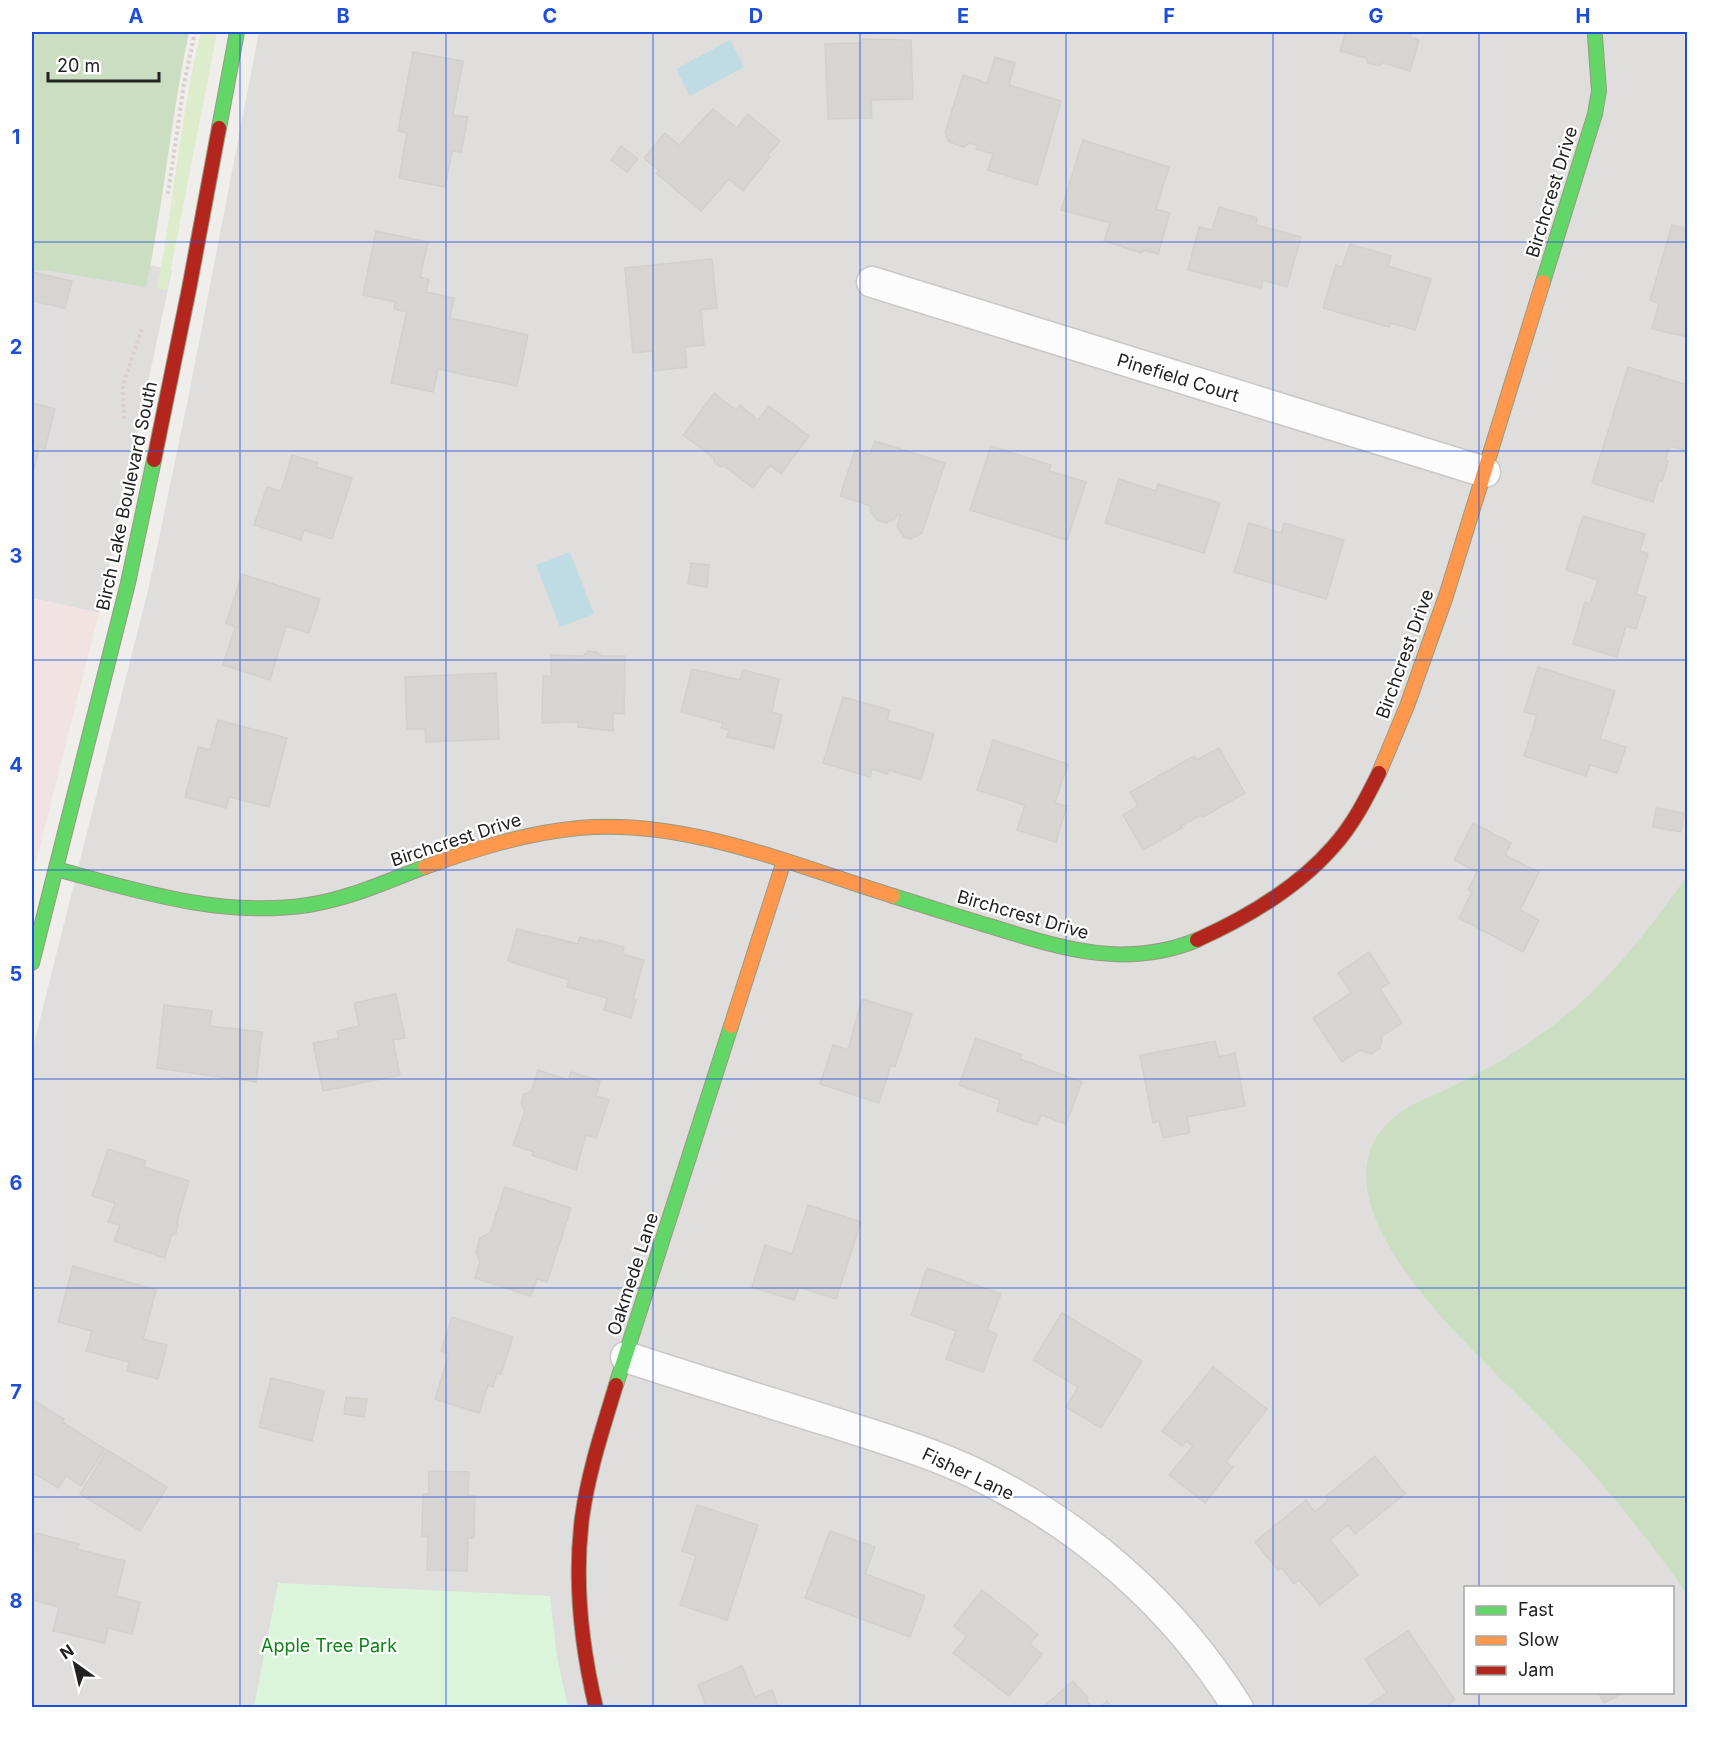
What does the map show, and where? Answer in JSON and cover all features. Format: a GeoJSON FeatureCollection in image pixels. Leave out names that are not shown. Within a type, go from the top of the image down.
{"type":"FeatureCollection","features":[{"type":"Feature","properties":{"kind":"street","name":"Birch Lake Boulevard South"},"geometry":{"type":"LineString","coordinates":[[32,963],[130,571],[193,269],[237,32]]}},
{"type":"Feature","properties":{"kind":"street","name":"Birchcrest Drive"},"geometry":{"type":"LineString","coordinates":[[56,869],[192,902],[268,909],[332,900],[487,845],[532,834],[575,828],[619,827],[666,832],[720,842],[1032,939],[1093,953],[1119,956],[1159,952],[1199,940],[1233,923],[1286,889],[1313,868],[1335,845],[1354,818],[1385,756],[1419,670],[1464,541],[1595,114],[1599,77],[1595,36]]}},
{"type":"Feature","properties":{"kind":"street","name":"Pinefield Court"},"geometry":{"type":"LineString","coordinates":[[872,282],[1485,472]]}},
{"type":"Feature","properties":{"kind":"street","name":"Oakmede Lane"},"geometry":{"type":"LineString","coordinates":[[596,1707],[585,1660],[578,1585],[579,1540],[592,1466],[784,861]]}},
{"type":"Feature","properties":{"kind":"street","name":"Fisher Lane"},"geometry":{"type":"LineString","coordinates":[[626,1357],[905,1446],[972,1472],[1013,1493],[1089,1543],[1145,1591],[1206,1661],[1238,1707]]}},
{"type":"Feature","properties":{"kind":"shaded area"},"geometry":{"type":"Polygon","coordinates":[[[259,32],[1687,32],[1687,1707],[32,1708],[32,1051],[149,586],[189,394],[259,32]]]}},
{"type":"Feature","properties":{"kind":"shaded area"},"geometry":{"type":"Polygon","coordinates":[[[32,238],[172,270],[99,613],[32,598],[32,238]]]}},
{"type":"Feature","properties":{"kind":"shaded area"},"geometry":{"type":"Polygon","coordinates":[[[32,598],[99,613],[32,878],[32,598]]]}},
{"type":"Feature","properties":{"kind":"green space"},"geometry":{"type":"Polygon","coordinates":[[[32,32],[189,32],[146,287],[51,271],[32,270],[32,32]]]}},
{"type":"Feature","properties":{"kind":"green space"},"geometry":{"type":"Polygon","coordinates":[[[201,32],[217,32],[167,290],[157,288],[188,95],[201,32]]]}},
{"type":"Feature","properties":{"kind":"green space"},"geometry":{"type":"Polygon","coordinates":[[[1687,876],[1687,1594],[1635,1524],[1579,1458],[1482,1360],[1423,1294],[1396,1257],[1376,1219],[1366,1181],[1372,1146],[1397,1115],[1414,1104],[1507,1057],[1572,1010],[1629,952],[1687,876]]]}},
{"type":"Feature","properties":{"kind":"green space","name":"Apple Tree Park"},"geometry":{"type":"Polygon","coordinates":[[[278,1583],[550,1596],[557,1657],[568,1707],[254,1707],[278,1583]]]}},
{"type":"Feature","properties":{"kind":"water"},"geometry":{"type":"Polygon","coordinates":[[[730,40],[744,67],[690,96],[676,69],[730,40]]]}},
{"type":"Feature","properties":{"kind":"water"},"geometry":{"type":"Polygon","coordinates":[[[570,552],[594,614],[560,627],[536,565],[570,552]]]}},
{"type":"Feature","properties":{"kind":"building"},"geometry":{"type":"Polygon","coordinates":[[[1346,32],[1412,32],[1410,37],[1419,40],[1410,71],[1383,63],[1378,66],[1368,63],[1366,58],[1340,51],[1346,32]]]}},
{"type":"Feature","properties":{"kind":"building"},"geometry":{"type":"Polygon","coordinates":[[[862,39],[911,40],[913,99],[871,100],[872,118],[828,119],[825,44],[862,43],[862,39]]]}},
{"type":"Feature","properties":{"kind":"building"},"geometry":{"type":"Polygon","coordinates":[[[413,52],[463,61],[453,115],[468,117],[461,152],[452,151],[445,187],[399,178],[407,133],[398,131],[413,52]]]}},
{"type":"Feature","properties":{"kind":"building"},"geometry":{"type":"Polygon","coordinates":[[[995,57],[1015,63],[1009,85],[1061,101],[1037,185],[988,170],[993,154],[976,149],[978,146],[970,143],[963,147],[949,142],[945,133],[963,75],[987,83],[995,57]]]}},
{"type":"Feature","properties":{"kind":"building"},"geometry":{"type":"Polygon","coordinates":[[[713,109],[737,128],[748,114],[780,141],[743,191],[729,179],[701,211],[656,173],[659,171],[644,158],[665,133],[679,145],[713,109]]]}},
{"type":"Feature","properties":{"kind":"building"},"geometry":{"type":"Polygon","coordinates":[[[1083,140],[1169,167],[1156,209],[1170,213],[1158,254],[1143,250],[1142,253],[1104,241],[1110,223],[1061,210],[1083,140]]]}},
{"type":"Feature","properties":{"kind":"building"},"geometry":{"type":"Polygon","coordinates":[[[621,146],[638,159],[627,172],[611,160],[621,146]]]}},
{"type":"Feature","properties":{"kind":"building"},"geometry":{"type":"Polygon","coordinates":[[[1219,207],[1257,218],[1256,225],[1301,237],[1287,287],[1263,280],[1261,288],[1188,270],[1199,227],[1212,230],[1219,207]]]}},
{"type":"Feature","properties":{"kind":"building"},"geometry":{"type":"Polygon","coordinates":[[[1672,225],[1688,229],[1688,337],[1652,329],[1659,303],[1650,300],[1672,225]]]}},
{"type":"Feature","properties":{"kind":"building"},"geometry":{"type":"Polygon","coordinates":[[[376,231],[428,242],[420,277],[429,279],[426,292],[454,298],[450,318],[528,335],[517,386],[438,369],[433,392],[391,383],[407,312],[394,309],[395,302],[363,295],[376,231]]]}},
{"type":"Feature","properties":{"kind":"building"},"geometry":{"type":"Polygon","coordinates":[[[1350,244],[1391,256],[1388,266],[1431,279],[1415,330],[1391,323],[1389,327],[1323,308],[1336,265],[1342,267],[1350,244]]]}},
{"type":"Feature","properties":{"kind":"building"},"geometry":{"type":"Polygon","coordinates":[[[712,259],[717,308],[701,310],[704,345],[685,347],[687,367],[654,371],[652,351],[633,353],[625,268],[712,259]]]}},
{"type":"Feature","properties":{"kind":"building"},"geometry":{"type":"Polygon","coordinates":[[[32,272],[72,281],[65,308],[32,301],[32,272]]]}},
{"type":"Feature","properties":{"kind":"building"},"geometry":{"type":"Polygon","coordinates":[[[1628,367],[1688,385],[1688,451],[1670,446],[1662,481],[1659,480],[1653,502],[1592,483],[1628,367]]]}},
{"type":"Feature","properties":{"kind":"building"},"geometry":{"type":"Polygon","coordinates":[[[714,393],[736,410],[740,405],[758,420],[769,406],[809,436],[781,474],[770,465],[753,488],[724,466],[720,467],[714,462],[714,458],[683,435],[714,393]]]}},
{"type":"Feature","properties":{"kind":"building"},"geometry":{"type":"Polygon","coordinates":[[[32,403],[55,409],[45,449],[39,447],[32,478],[32,403]]]}},
{"type":"Feature","properties":{"kind":"building"},"geometry":{"type":"Polygon","coordinates":[[[875,441],[945,463],[922,533],[911,539],[904,537],[897,526],[900,515],[897,514],[896,518],[886,523],[877,520],[870,510],[871,506],[840,496],[855,450],[870,454],[875,441]]]}},
{"type":"Feature","properties":{"kind":"building"},"geometry":{"type":"Polygon","coordinates":[[[991,446],[1051,465],[1049,471],[1086,482],[1067,540],[970,510],[991,446]]]}},
{"type":"Feature","properties":{"kind":"building"},"geometry":{"type":"Polygon","coordinates":[[[292,455],[318,463],[316,467],[352,478],[332,539],[304,530],[301,540],[254,525],[267,487],[281,491],[292,455]]]}},
{"type":"Feature","properties":{"kind":"building"},"geometry":{"type":"Polygon","coordinates":[[[1119,479],[1156,491],[1158,484],[1220,503],[1204,553],[1105,523],[1119,479]]]}},
{"type":"Feature","properties":{"kind":"building"},"geometry":{"type":"Polygon","coordinates":[[[1583,516],[1645,534],[1640,551],[1648,554],[1636,594],[1646,597],[1636,629],[1626,626],[1617,657],[1573,644],[1585,602],[1590,604],[1598,580],[1566,570],[1583,516]]]}},
{"type":"Feature","properties":{"kind":"building"},"geometry":{"type":"Polygon","coordinates":[[[1249,523],[1281,533],[1284,523],[1344,540],[1326,599],[1234,572],[1249,523]]]}},
{"type":"Feature","properties":{"kind":"building"},"geometry":{"type":"Polygon","coordinates":[[[691,563],[709,565],[707,587],[688,584],[691,563]]]}},
{"type":"Feature","properties":{"kind":"building"},"geometry":{"type":"Polygon","coordinates":[[[242,574],[320,599],[309,633],[286,626],[270,680],[223,665],[235,627],[226,623],[242,574]]]}},
{"type":"Feature","properties":{"kind":"building"},"geometry":{"type":"Polygon","coordinates":[[[588,651],[602,656],[625,656],[624,714],[613,713],[613,731],[578,727],[578,722],[542,723],[543,676],[551,676],[551,655],[583,656],[588,651]]]}},
{"type":"Feature","properties":{"kind":"building"},"geometry":{"type":"Polygon","coordinates":[[[1538,667],[1615,691],[1600,739],[1626,747],[1617,773],[1590,765],[1586,776],[1524,756],[1537,715],[1524,712],[1538,667]]]}},
{"type":"Feature","properties":{"kind":"building"},"geometry":{"type":"Polygon","coordinates":[[[692,669],[740,680],[743,670],[779,679],[772,712],[782,715],[774,748],[727,737],[729,730],[721,728],[723,723],[681,712],[692,669]]]}},
{"type":"Feature","properties":{"kind":"building"},"geometry":{"type":"Polygon","coordinates":[[[496,673],[499,739],[426,742],[425,729],[407,729],[405,677],[496,673]]]}},
{"type":"Feature","properties":{"kind":"building"},"geometry":{"type":"Polygon","coordinates":[[[843,697],[890,710],[887,720],[934,734],[921,780],[889,770],[887,774],[872,769],[870,777],[823,763],[843,697]]]}},
{"type":"Feature","properties":{"kind":"building"},"geometry":{"type":"Polygon","coordinates":[[[218,720],[287,738],[269,807],[229,797],[226,808],[185,797],[198,747],[210,750],[218,720]]]}},
{"type":"Feature","properties":{"kind":"building"},"geometry":{"type":"Polygon","coordinates":[[[993,740],[1068,764],[1055,803],[1067,806],[1056,842],[1017,830],[1025,805],[977,790],[993,740]]]}},
{"type":"Feature","properties":{"kind":"building"},"geometry":{"type":"Polygon","coordinates":[[[1219,748],[1245,793],[1203,817],[1201,815],[1181,826],[1182,828],[1143,850],[1123,815],[1138,806],[1130,792],[1194,756],[1197,760],[1219,748]]]}},
{"type":"Feature","properties":{"kind":"building"},"geometry":{"type":"Polygon","coordinates":[[[1656,808],[1684,813],[1681,832],[1653,827],[1656,808]]]}},
{"type":"Feature","properties":{"kind":"building"},"geometry":{"type":"Polygon","coordinates":[[[1473,823],[1511,843],[1505,855],[1539,872],[1520,910],[1539,920],[1523,952],[1459,918],[1472,892],[1468,890],[1477,872],[1454,860],[1473,823]]]}},
{"type":"Feature","properties":{"kind":"building"},"geometry":{"type":"Polygon","coordinates":[[[517,929],[578,944],[580,937],[599,942],[599,940],[624,947],[622,954],[644,960],[633,999],[636,1000],[631,1018],[604,1010],[607,998],[567,987],[569,980],[508,961],[517,929]]]}},
{"type":"Feature","properties":{"kind":"building"},"geometry":{"type":"Polygon","coordinates":[[[1369,952],[1389,983],[1380,989],[1402,1023],[1381,1037],[1380,1048],[1371,1054],[1360,1050],[1342,1062],[1313,1018],[1351,993],[1338,973],[1369,952]]]}},
{"type":"Feature","properties":{"kind":"building"},"geometry":{"type":"Polygon","coordinates":[[[396,994],[405,1038],[393,1040],[400,1075],[323,1091],[313,1043],[339,1038],[337,1031],[359,1026],[354,1003],[396,994]]]}},
{"type":"Feature","properties":{"kind":"building"},"geometry":{"type":"Polygon","coordinates":[[[862,999],[912,1014],[895,1067],[891,1065],[879,1103],[820,1084],[833,1045],[848,1050],[862,999]]]}},
{"type":"Feature","properties":{"kind":"building"},"geometry":{"type":"Polygon","coordinates":[[[164,1005],[212,1011],[210,1026],[262,1032],[256,1082],[157,1068],[164,1005]]]}},
{"type":"Feature","properties":{"kind":"building"},"geometry":{"type":"Polygon","coordinates":[[[976,1038],[1022,1055],[1020,1059],[1082,1082],[1066,1124],[1041,1115],[1037,1125],[997,1111],[1000,1100],[959,1085],[976,1038]]]}},
{"type":"Feature","properties":{"kind":"building"},"geometry":{"type":"Polygon","coordinates":[[[1215,1041],[1219,1057],[1235,1053],[1245,1106],[1187,1117],[1190,1133],[1163,1138],[1159,1121],[1153,1123],[1140,1055],[1215,1041]]]}},
{"type":"Feature","properties":{"kind":"building"},"geometry":{"type":"Polygon","coordinates":[[[538,1070],[568,1080],[571,1072],[600,1081],[596,1096],[609,1100],[596,1138],[586,1135],[576,1170],[532,1155],[534,1152],[513,1145],[525,1111],[521,1104],[524,1094],[531,1092],[538,1070]]]}},
{"type":"Feature","properties":{"kind":"building"},"geometry":{"type":"Polygon","coordinates":[[[108,1149],[146,1161],[144,1167],[189,1181],[177,1221],[176,1233],[171,1236],[165,1258],[114,1241],[120,1225],[108,1222],[115,1203],[92,1196],[108,1149]]]}},
{"type":"Feature","properties":{"kind":"building"},"geometry":{"type":"Polygon","coordinates":[[[505,1187],[571,1208],[547,1282],[537,1279],[531,1296],[475,1278],[480,1262],[476,1252],[480,1238],[490,1233],[505,1187]]]}},
{"type":"Feature","properties":{"kind":"building"},"geometry":{"type":"Polygon","coordinates":[[[808,1205],[861,1222],[836,1299],[799,1287],[794,1300],[752,1287],[765,1245],[792,1254],[808,1205]]]}},
{"type":"Feature","properties":{"kind":"building"},"geometry":{"type":"Polygon","coordinates":[[[73,1266],[156,1290],[143,1339],[167,1345],[158,1379],[127,1371],[129,1362],[86,1351],[92,1331],[58,1322],[73,1266]]]}},
{"type":"Feature","properties":{"kind":"building"},"geometry":{"type":"Polygon","coordinates":[[[927,1268],[1001,1294],[987,1330],[997,1334],[983,1372],[946,1359],[956,1331],[911,1315],[927,1268]]]}},
{"type":"Feature","properties":{"kind":"building"},"geometry":{"type":"Polygon","coordinates":[[[1062,1313],[1142,1361],[1101,1428],[1066,1407],[1078,1387],[1033,1360],[1062,1313]]]}},
{"type":"Feature","properties":{"kind":"building"},"geometry":{"type":"Polygon","coordinates":[[[452,1317],[513,1337],[501,1374],[497,1373],[493,1387],[488,1385],[479,1413],[435,1399],[449,1354],[441,1351],[452,1317]]]}},
{"type":"Feature","properties":{"kind":"building"},"geometry":{"type":"Polygon","coordinates":[[[1213,1367],[1267,1409],[1226,1462],[1233,1467],[1205,1503],[1169,1475],[1193,1446],[1186,1441],[1182,1446],[1162,1431],[1213,1367]]]}},
{"type":"Feature","properties":{"kind":"building"},"geometry":{"type":"Polygon","coordinates":[[[271,1378],[324,1391],[312,1441],[259,1427],[271,1378]]]}},
{"type":"Feature","properties":{"kind":"building"},"geometry":{"type":"Polygon","coordinates":[[[346,1397],[367,1399],[364,1417],[344,1414],[346,1397]]]}},
{"type":"Feature","properties":{"kind":"building"},"geometry":{"type":"Polygon","coordinates":[[[33,1400],[64,1419],[62,1422],[105,1449],[81,1486],[66,1476],[58,1488],[32,1472],[33,1400]]]}},
{"type":"Feature","properties":{"kind":"building"},"geometry":{"type":"Polygon","coordinates":[[[107,1450],[167,1487],[140,1531],[80,1494],[107,1450]]]}},
{"type":"Feature","properties":{"kind":"building"},"geometry":{"type":"Polygon","coordinates":[[[1375,1456],[1405,1494],[1355,1534],[1348,1525],[1330,1540],[1358,1575],[1320,1605],[1299,1580],[1294,1584],[1282,1568],[1278,1570],[1255,1542],[1306,1500],[1315,1512],[1328,1500],[1325,1497],[1375,1456]]]}},
{"type":"Feature","properties":{"kind":"building"},"geometry":{"type":"Polygon","coordinates":[[[429,1471],[469,1472],[468,1496],[475,1496],[474,1538],[468,1538],[467,1571],[427,1570],[428,1536],[422,1536],[423,1494],[429,1494],[429,1471]]]}},
{"type":"Feature","properties":{"kind":"building"},"geometry":{"type":"Polygon","coordinates":[[[697,1505],[758,1525],[727,1620],[680,1605],[696,1556],[682,1551],[697,1505]]]}},
{"type":"Feature","properties":{"kind":"building"},"geometry":{"type":"Polygon","coordinates":[[[830,1531],[875,1547],[865,1574],[925,1596],[910,1637],[805,1598],[830,1531]]]}},
{"type":"Feature","properties":{"kind":"building"},"geometry":{"type":"Polygon","coordinates":[[[36,1533],[79,1544],[77,1549],[125,1561],[116,1596],[140,1602],[132,1634],[108,1628],[105,1643],[53,1631],[59,1607],[32,1600],[32,1551],[36,1533]]]}},
{"type":"Feature","properties":{"kind":"building"},"geometry":{"type":"Polygon","coordinates":[[[982,1590],[1038,1634],[1030,1644],[1042,1654],[1009,1696],[953,1653],[967,1636],[954,1626],[982,1590]]]}},
{"type":"Feature","properties":{"kind":"building"},"geometry":{"type":"Polygon","coordinates":[[[1408,1631],[1455,1700],[1444,1708],[1364,1708],[1387,1693],[1365,1659],[1408,1631]]]}},
{"type":"Feature","properties":{"kind":"building"},"geometry":{"type":"Polygon","coordinates":[[[742,1666],[755,1697],[772,1690],[779,1708],[707,1708],[698,1685],[742,1666]]]}},
{"type":"Feature","properties":{"kind":"building"},"geometry":{"type":"Polygon","coordinates":[[[1073,1681],[1088,1698],[1086,1700],[1092,1708],[1042,1708],[1073,1681]]]}},
{"type":"Feature","properties":{"kind":"building"},"geometry":{"type":"Polygon","coordinates":[[[1599,1694],[1620,1694],[1604,1703],[1599,1694]]]}},
{"type":"Feature","properties":{"kind":"building"},"geometry":{"type":"Polygon","coordinates":[[[1107,1701],[1112,1708],[1099,1708],[1107,1701]]]}},
{"type":"Feature","properties":{"kind":"traffic: fast"},"geometry":{"type":"LineString","coordinates":[[219,128],[237,32]]}},
{"type":"Feature","properties":{"kind":"traffic: fast"},"geometry":{"type":"LineString","coordinates":[[1543,282],[1595,114],[1599,91],[1595,36]]}},
{"type":"Feature","properties":{"kind":"traffic: fast"},"geometry":{"type":"LineString","coordinates":[[32,963],[128,583],[154,460]]}},
{"type":"Feature","properties":{"kind":"traffic: fast"},"geometry":{"type":"LineString","coordinates":[[56,869],[180,900],[244,908],[276,908],[308,905],[338,898],[425,867]]}},
{"type":"Feature","properties":{"kind":"traffic: fast"},"geometry":{"type":"LineString","coordinates":[[893,896],[1019,935],[1095,953],[1145,953],[1171,949],[1197,940]]}},
{"type":"Feature","properties":{"kind":"traffic: fast"},"geometry":{"type":"LineString","coordinates":[[616,1385],[731,1026]]}},
{"type":"Feature","properties":{"kind":"traffic: slow"},"geometry":{"type":"LineString","coordinates":[[1379,773],[1407,706],[1446,596],[1543,282]]}},
{"type":"Feature","properties":{"kind":"traffic: slow"},"geometry":{"type":"LineString","coordinates":[[425,867],[520,838],[559,830],[619,827],[658,830],[738,847],[893,896]]}},
{"type":"Feature","properties":{"kind":"traffic: slow"},"geometry":{"type":"LineString","coordinates":[[731,1026],[784,861]]}},
{"type":"Feature","properties":{"kind":"traffic: jam"},"geometry":{"type":"LineString","coordinates":[[154,460],[219,128]]}},
{"type":"Feature","properties":{"kind":"traffic: jam"},"geometry":{"type":"LineString","coordinates":[[1197,940],[1234,922],[1270,900],[1319,862],[1353,821],[1379,773]]}},
{"type":"Feature","properties":{"kind":"traffic: jam"},"geometry":{"type":"LineString","coordinates":[[596,1708],[586,1661],[580,1613],[580,1542],[588,1484],[616,1385]]}}]}
